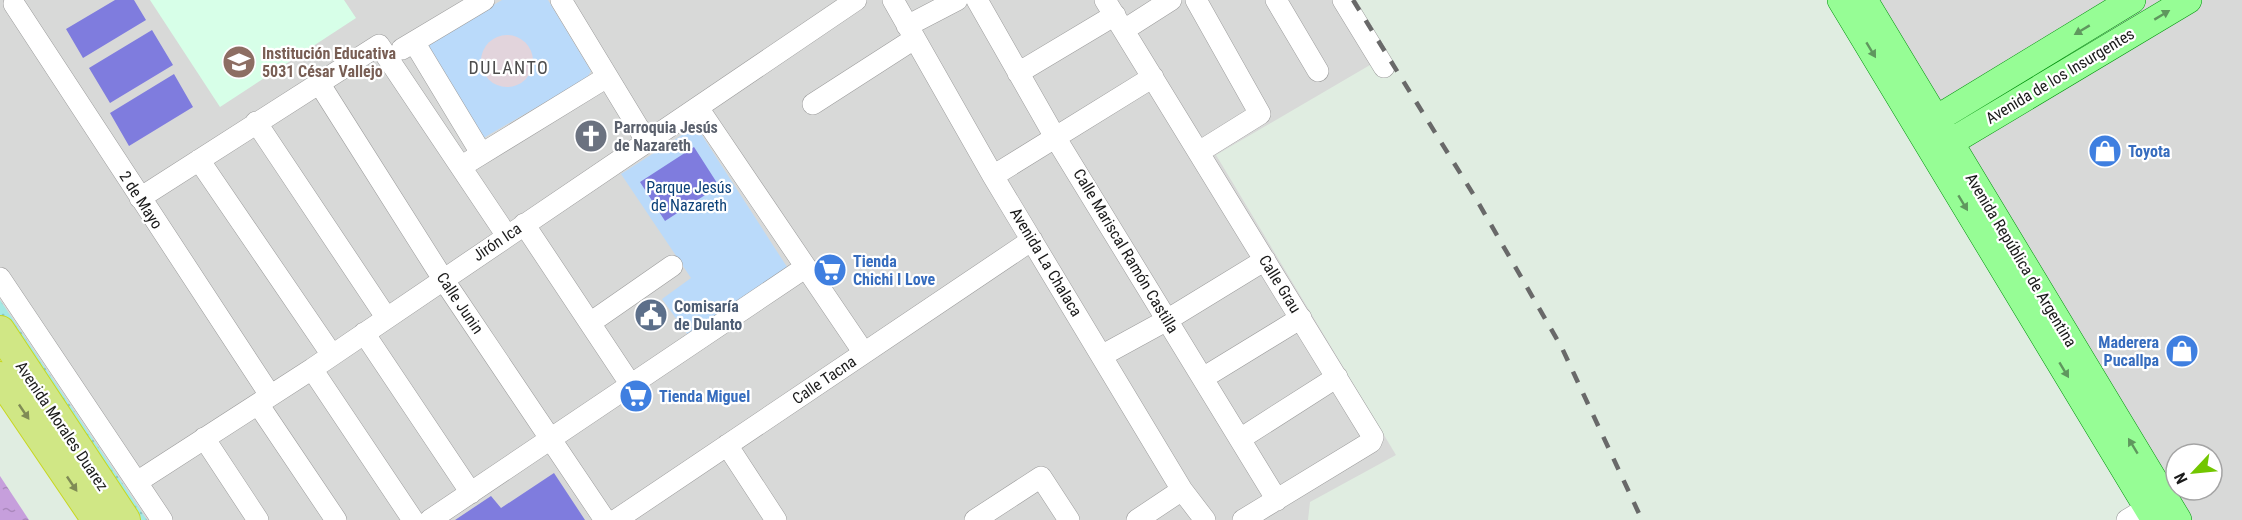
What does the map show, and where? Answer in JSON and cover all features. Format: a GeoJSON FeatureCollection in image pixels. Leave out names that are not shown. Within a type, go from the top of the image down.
{"type":"FeatureCollection","features":[{"type":"Feature","properties":{"kind":"highway","name":"Avenida Morales Duarez"},"geometry":{"type":"LineString","coordinates":[[0,331],[125,520]]}},
{"type":"Feature","properties":{"kind":"highway","name":"Avenida Morales Duarez"},"geometry":{"type":"LineString","coordinates":[[0,377],[97,520]]}},
{"type":"Feature","properties":{"kind":"main road","name":"Avenida República de Argentina"},"geometry":{"type":"LineString","coordinates":[[1841,0],[1928,124]]}},
{"type":"Feature","properties":{"kind":"main road","name":"Avenida República de Argentina"},"geometry":{"type":"LineString","coordinates":[[1864,0],[1928,124],[2143,516]]}},
{"type":"Feature","properties":{"kind":"main road","name":"Avenida de los Insurgentes"},"geometry":{"type":"LineString","coordinates":[[1928,124],[2132,0]]}},
{"type":"Feature","properties":{"kind":"main road","name":"Avenida de los Insurgentes"},"geometry":{"type":"LineString","coordinates":[[1942,148],[2188,0]]}},
{"type":"Feature","properties":{"kind":"main road","name":"Avenida República de Argentina"},"geometry":{"type":"LineString","coordinates":[[1942,148],[2178,520]]}},
{"type":"Feature","properties":{"kind":"street"},"geometry":{"type":"LineString","coordinates":[[140,198],[319,83],[383,51],[414,42],[484,0]]}},
{"type":"Feature","properties":{"kind":"street"},"geometry":{"type":"LineString","coordinates":[[561,0],[647,142]]}},
{"type":"Feature","properties":{"kind":"street","name":"Jirón Ica"},"geometry":{"type":"LineString","coordinates":[[137,482],[312,369],[856,0]]}},
{"type":"Feature","properties":{"kind":"street","name":"Avenida La Chalaca"},"geometry":{"type":"LineString","coordinates":[[893,0],[993,176],[1103,355],[1182,490],[1206,520]]}},
{"type":"Feature","properties":{"kind":"street"},"geometry":{"type":"LineString","coordinates":[[813,105],[957,0]]}},
{"type":"Feature","properties":{"kind":"street","name":"Calle Mariscal Ramón Castilla"},"geometry":{"type":"LineString","coordinates":[[977,0],[1055,137],[1240,439],[1270,509]]}},
{"type":"Feature","properties":{"kind":"street"},"geometry":{"type":"LineString","coordinates":[[1018,73],[1115,15],[1171,0]]}},
{"type":"Feature","properties":{"kind":"street"},"geometry":{"type":"LineString","coordinates":[[1196,0],[1260,114],[1199,152]]}},
{"type":"Feature","properties":{"kind":"street"},"geometry":{"type":"LineString","coordinates":[[1276,0],[1318,71]]}},
{"type":"Feature","properties":{"kind":"street"},"geometry":{"type":"LineString","coordinates":[[1343,0],[1384,67]]}},
{"type":"Feature","properties":{"kind":"street","name":"2 de Mayo"},"geometry":{"type":"LineString","coordinates":[[11,5],[140,198],[336,520]]}},
{"type":"Feature","properties":{"kind":"street","name":"Calle Grau"},"geometry":{"type":"LineString","coordinates":[[1115,15],[1371,431],[1371,442],[1270,509],[1244,520]]}},
{"type":"Feature","properties":{"kind":"street"},"geometry":{"type":"LineString","coordinates":[[414,42],[481,153]]}},
{"type":"Feature","properties":{"kind":"street"},"geometry":{"type":"LineString","coordinates":[[383,51],[462,165],[590,323],[631,385]]}},
{"type":"Feature","properties":{"kind":"street"},"geometry":{"type":"LineString","coordinates":[[462,165],[607,77]]}},
{"type":"Feature","properties":{"kind":"street"},"geometry":{"type":"LineString","coordinates":[[993,176],[1153,77]]}},
{"type":"Feature","properties":{"kind":"street","name":"Calle Junin"},"geometry":{"type":"LineString","coordinates":[[319,83],[443,279],[605,520]]}},
{"type":"Feature","properties":{"kind":"street"},"geometry":{"type":"LineString","coordinates":[[698,108],[864,353]]}},
{"type":"Feature","properties":{"kind":"street"},"geometry":{"type":"LineString","coordinates":[[256,122],[386,317]]}},
{"type":"Feature","properties":{"kind":"street"},"geometry":{"type":"LineString","coordinates":[[199,160],[332,355]]}},
{"type":"Feature","properties":{"kind":"street","name":"Calle Tacna"},"geometry":{"type":"LineString","coordinates":[[616,520],[1032,240]]}},
{"type":"Feature","properties":{"kind":"street"},"geometry":{"type":"LineString","coordinates":[[1103,355],[1167,320],[1265,260]]}},
{"type":"Feature","properties":{"kind":"street"},"geometry":{"type":"LineString","coordinates":[[590,323],[672,266]]}},
{"type":"Feature","properties":{"kind":"street"},"geometry":{"type":"LineString","coordinates":[[430,520],[806,267]]}},
{"type":"Feature","properties":{"kind":"street"},"geometry":{"type":"LineString","coordinates":[[0,278],[162,520]]}},
{"type":"Feature","properties":{"kind":"street"},"geometry":{"type":"LineString","coordinates":[[1203,378],[1301,318]]}},
{"type":"Feature","properties":{"kind":"street"},"geometry":{"type":"LineString","coordinates":[[364,333],[471,493]]}},
{"type":"Feature","properties":{"kind":"street"},"geometry":{"type":"LineString","coordinates":[[312,369],[413,520]]}},
{"type":"Feature","properties":{"kind":"street"},"geometry":{"type":"LineString","coordinates":[[1240,439],[1336,377]]}},
{"type":"Feature","properties":{"kind":"street"},"geometry":{"type":"LineString","coordinates":[[204,438],[258,520]]}},
{"type":"Feature","properties":{"kind":"street"},"geometry":{"type":"LineString","coordinates":[[727,446],[776,520]]}},
{"type":"Feature","properties":{"kind":"street"},"geometry":{"type":"LineString","coordinates":[[975,520],[1041,477],[1070,520]]}},
{"type":"Feature","properties":{"kind":"street"},"geometry":{"type":"LineString","coordinates":[[1137,520],[1182,490]]}},
{"type":"Feature","properties":{"kind":"shaded area"},"geometry":{"type":"Polygon","coordinates":[[[0,0],[1347,0],[1382,58],[1216,155],[1396,455],[1310,502],[1308,520],[109,520],[0,357],[0,0]]]}},
{"type":"Feature","properties":{"kind":"shaded area","name":"Institución Educativa 5031 César Vallejo"},"geometry":{"type":"Polygon","coordinates":[[[150,0],[344,0],[356,18],[220,107],[150,0]]]}},
{"type":"Feature","properties":{"kind":"shaded area"},"geometry":{"type":"Polygon","coordinates":[[[1847,0],[2242,0],[2242,520],[2163,520],[1847,0]]]}},
{"type":"Feature","properties":{"kind":"shaded area"},"geometry":{"type":"Polygon","coordinates":[[[507,35],[517,37],[525,43],[531,51],[533,61],[531,71],[525,79],[517,85],[507,87],[497,85],[489,79],[483,71],[481,61],[483,51],[489,43],[497,37],[507,35]]]}},
{"type":"Feature","properties":{"kind":"shaded area"},"geometry":{"type":"Polygon","coordinates":[[[0,300],[147,520],[135,520],[0,318],[0,300]]]}},
{"type":"Feature","properties":{"kind":"green space"},"geometry":{"type":"Polygon","coordinates":[[[115,0],[134,0],[146,20],[83,58],[66,29],[115,0]]]}},
{"type":"Feature","properties":{"kind":"green space"},"geometry":{"type":"Polygon","coordinates":[[[502,0],[548,0],[591,71],[587,78],[480,140],[421,48],[502,0]]]}},
{"type":"Feature","properties":{"kind":"green space"},"geometry":{"type":"Polygon","coordinates":[[[152,30],[173,65],[110,103],[89,68],[152,30]]]}},
{"type":"Feature","properties":{"kind":"green space"},"geometry":{"type":"Polygon","coordinates":[[[174,74],[193,107],[129,146],[110,113],[174,74]]]}},
{"type":"Feature","properties":{"kind":"green space","name":"Parque Jesús de Nazareth"},"geometry":{"type":"Polygon","coordinates":[[[696,126],[789,270],[690,338],[662,299],[691,278],[621,174],[696,126]]]}},
{"type":"Feature","properties":{"kind":"green space"},"geometry":{"type":"Polygon","coordinates":[[[694,147],[719,186],[665,221],[640,182],[694,147]]]}},
{"type":"Feature","properties":{"kind":"green space"},"geometry":{"type":"Polygon","coordinates":[[[554,473],[585,520],[455,520],[491,496],[501,508],[554,473]]]}},
{"type":"Feature","properties":{"kind":"water"},"geometry":{"type":"Polygon","coordinates":[[[0,476],[29,520],[0,520],[0,476]]]}},
{"type":"Feature","properties":{"kind":"railway"},"geometry":{"type":"LineString","coordinates":[[1353,0],[1475,197],[1562,348],[1642,520]]}},
{"type":"Feature","properties":{"kind":"place","name":"Institución Educativa 5031 César Vallejo"},"geometry":{"type":"Point","coordinates":[239,62]}},
{"type":"Feature","properties":{"kind":"place","name":"Parroquia Jesús de Nazareth"},"geometry":{"type":"Point","coordinates":[591,136]}},
{"type":"Feature","properties":{"kind":"place","name":"Toyota"},"geometry":{"type":"Point","coordinates":[2105,151]}},
{"type":"Feature","properties":{"kind":"place","name":"Tienda Chichi I Love"},"geometry":{"type":"Point","coordinates":[830,270]}},
{"type":"Feature","properties":{"kind":"place","name":"Comisaría de Dulanto"},"geometry":{"type":"Point","coordinates":[651,315]}},
{"type":"Feature","properties":{"kind":"place","name":"Maderera Pucallpa"},"geometry":{"type":"Point","coordinates":[2182,351]}},
{"type":"Feature","properties":{"kind":"place","name":"Tienda Miguel"},"geometry":{"type":"Point","coordinates":[636,396]}},
{"type":"Feature","properties":{"kind":"district","name":"DULANTO"},"geometry":{"type":"Point","coordinates":[509,67]}}]}
